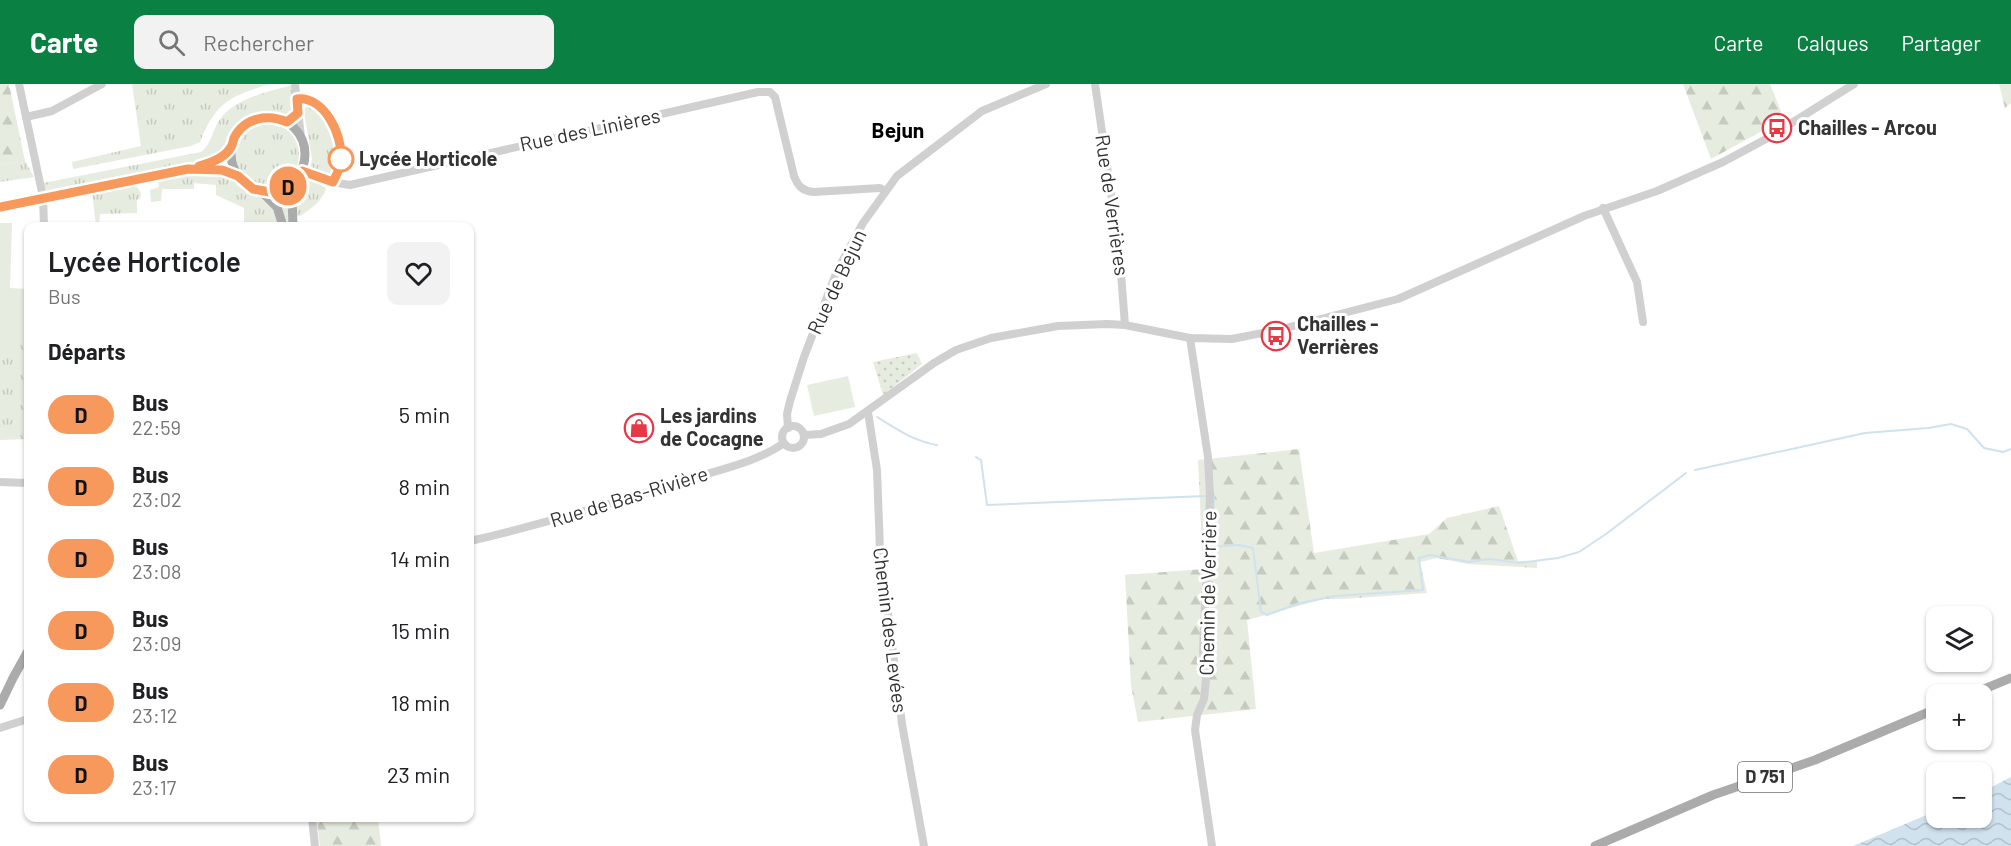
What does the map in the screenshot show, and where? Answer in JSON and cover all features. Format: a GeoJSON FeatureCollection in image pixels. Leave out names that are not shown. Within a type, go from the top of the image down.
{"type":"FeatureCollection","features":[{"type":"Feature","properties":{"kind":"main road"},"geometry":{"type":"LineString","coordinates":[[268,117],[287,122],[301,137],[305,148],[302,171],[295,181],[279,190],[253,189],[238,176],[231,162],[234,137],[248,122],[268,117]]}},
{"type":"Feature","properties":{"kind":"main road"},"geometry":{"type":"LineString","coordinates":[[0,207],[188,169],[211,163],[231,147]]}},
{"type":"Feature","properties":{"kind":"main road"},"geometry":{"type":"LineString","coordinates":[[188,169],[211,168],[238,176]]}},
{"type":"Feature","properties":{"kind":"main road"},"geometry":{"type":"LineString","coordinates":[[293,222],[295,181]]}},
{"type":"Feature","properties":{"kind":"main road"},"geometry":{"type":"LineString","coordinates":[[261,191],[277,207],[282,222]]}},
{"type":"Feature","properties":{"kind":"main road"},"geometry":{"type":"LineString","coordinates":[[0,705],[24,659]]}},
{"type":"Feature","properties":{"kind":"main road"},"geometry":{"type":"LineString","coordinates":[[1992,686],[2011,678]]}},
{"type":"Feature","properties":{"kind":"main road","name":"D 751"},"geometry":{"type":"LineString","coordinates":[[1594,846],[1713,795],[1815,760],[1926,713]]}},
{"type":"Feature","properties":{"kind":"street"},"geometry":{"type":"LineString","coordinates":[[19,84],[43,197],[44,222]]}},
{"type":"Feature","properties":{"kind":"street"},"geometry":{"type":"LineString","coordinates":[[27,117],[52,111],[102,84]]}},
{"type":"Feature","properties":{"kind":"street"},"geometry":{"type":"LineString","coordinates":[[295,84],[301,137]]}},
{"type":"Feature","properties":{"kind":"street","name":"Rue de Bejun"},"geometry":{"type":"LineString","coordinates":[[788,428],[787,414],[790,401],[821,310],[852,242],[897,176],[982,111],[1046,84]]}},
{"type":"Feature","properties":{"kind":"street","name":"Rue de Verrières"},"geometry":{"type":"LineString","coordinates":[[1095,84],[1119,248],[1125,325]]}},
{"type":"Feature","properties":{"kind":"street"},"geometry":{"type":"LineString","coordinates":[[804,435],[831,432],[849,424],[917,374],[956,350],[991,338],[1030,330],[1085,324],[1125,325],[1190,338],[1232,339],[1398,299],[1603,208],[1657,191],[1745,151],[1854,84]]}},
{"type":"Feature","properties":{"kind":"street","name":"Rue des Linières"},"geometry":{"type":"LineString","coordinates":[[302,171],[333,182],[350,185],[758,92],[770,92],[775,98],[798,185],[805,191],[880,188],[886,191]]}},
{"type":"Feature","properties":{"kind":"street"},"geometry":{"type":"LineString","coordinates":[[287,122],[298,113]]}},
{"type":"Feature","properties":{"kind":"street"},"geometry":{"type":"LineString","coordinates":[[1603,208],[1637,282],[1643,322]]}},
{"type":"Feature","properties":{"kind":"street","name":"Chemin de Verrière"},"geometry":{"type":"LineString","coordinates":[[1190,338],[1209,457],[1210,496],[1203,651],[1206,679],[1204,699],[1197,715],[1195,730],[1212,846]]}},
{"type":"Feature","properties":{"kind":"street","name":"Chemin des Levées"},"geometry":{"type":"LineString","coordinates":[[868,412],[877,470],[880,550],[902,724],[924,846]]}},
{"type":"Feature","properties":{"kind":"street"},"geometry":{"type":"LineString","coordinates":[[788,428],[798,428],[804,435],[799,446],[791,448],[784,443],[782,436],[788,428]]}},
{"type":"Feature","properties":{"kind":"street","name":"Rue de Bas-Rivière"},"geometry":{"type":"LineString","coordinates":[[474,540],[543,524],[763,456],[784,443]]}},
{"type":"Feature","properties":{"kind":"street"},"geometry":{"type":"LineString","coordinates":[[0,482],[24,483]]}},
{"type":"Feature","properties":{"kind":"street"},"geometry":{"type":"LineString","coordinates":[[0,728],[24,720]]}},
{"type":"Feature","properties":{"kind":"street"},"geometry":{"type":"LineString","coordinates":[[312,822],[315,846]]}},
{"type":"Feature","properties":{"kind":"green space"},"geometry":{"type":"Polygon","coordinates":[[[0,84],[9,84],[25,161],[0,165],[0,84]]]}},
{"type":"Feature","properties":{"kind":"green space"},"geometry":{"type":"Polygon","coordinates":[[[132,84],[270,84],[245,92],[226,102],[212,117],[200,142],[191,146],[73,169],[72,162],[141,146],[132,84]]]}},
{"type":"Feature","properties":{"kind":"green space"},"geometry":{"type":"Polygon","coordinates":[[[1683,84],[1770,84],[1784,119],[1711,159],[1683,84]]]}},
{"type":"Feature","properties":{"kind":"green space"},"geometry":{"type":"Polygon","coordinates":[[[1999,84],[2011,84],[2011,103],[2005,108],[1999,84]]]}},
{"type":"Feature","properties":{"kind":"green space"},"geometry":{"type":"Polygon","coordinates":[[[292,85],[294,111],[291,114],[256,114],[235,130],[228,146],[204,162],[47,193],[43,183],[201,152],[205,149],[220,119],[234,106],[253,97],[292,85]]]}},
{"type":"Feature","properties":{"kind":"green space"},"geometry":{"type":"Polygon","coordinates":[[[311,104],[326,117],[334,135],[335,166],[333,175],[328,178],[313,173],[310,169],[312,159],[304,112],[305,108],[311,104]]]}},
{"type":"Feature","properties":{"kind":"green space"},"geometry":{"type":"Polygon","coordinates":[[[267,123],[279,125],[290,132],[297,143],[299,155],[297,167],[290,178],[279,185],[267,187],[255,185],[244,178],[237,167],[235,155],[237,143],[244,132],[255,125],[267,123]]]}},
{"type":"Feature","properties":{"kind":"green space"},"geometry":{"type":"Polygon","coordinates":[[[25,161],[34,177],[0,182],[0,165],[25,161]]]}},
{"type":"Feature","properties":{"kind":"green space"},"geometry":{"type":"Polygon","coordinates":[[[199,172],[220,173],[232,177],[237,185],[249,194],[261,196],[271,205],[278,222],[244,222],[244,208],[216,195],[216,185],[194,183],[194,189],[162,189],[161,201],[151,202],[150,190],[159,187],[158,180],[199,172]]]}},
{"type":"Feature","properties":{"kind":"green space"},"geometry":{"type":"Polygon","coordinates":[[[306,180],[317,182],[326,189],[312,208],[300,216],[295,215],[297,191],[306,180]]]}},
{"type":"Feature","properties":{"kind":"green space"},"geometry":{"type":"Polygon","coordinates":[[[130,185],[136,186],[141,193],[140,199],[137,200],[137,213],[100,214],[99,222],[96,222],[92,192],[130,185]]]}},
{"type":"Feature","properties":{"kind":"green space"},"geometry":{"type":"Polygon","coordinates":[[[288,194],[290,222],[286,222],[276,200],[288,194]]]}},
{"type":"Feature","properties":{"kind":"green space"},"geometry":{"type":"Polygon","coordinates":[[[0,223],[12,223],[10,288],[24,289],[24,341],[0,341],[0,223]]]}},
{"type":"Feature","properties":{"kind":"green space"},"geometry":{"type":"Polygon","coordinates":[[[0,341],[24,341],[24,439],[0,440],[0,341]]]}},
{"type":"Feature","properties":{"kind":"green space"},"geometry":{"type":"Polygon","coordinates":[[[917,353],[922,364],[883,395],[873,362],[917,353]]]}},
{"type":"Feature","properties":{"kind":"green space"},"geometry":{"type":"Polygon","coordinates":[[[848,376],[855,407],[814,416],[807,385],[848,376]]]}},
{"type":"Feature","properties":{"kind":"green space"},"geometry":{"type":"Polygon","coordinates":[[[1299,449],[1314,553],[1429,534],[1447,518],[1499,506],[1518,561],[1537,561],[1537,568],[1468,564],[1437,558],[1420,562],[1427,593],[1324,599],[1247,620],[1256,709],[1138,722],[1131,685],[1125,575],[1203,569],[1198,460],[1299,449]]]}},
{"type":"Feature","properties":{"kind":"green space"},"geometry":{"type":"Polygon","coordinates":[[[378,822],[381,846],[320,846],[317,823],[378,822]]]}},
{"type":"Feature","properties":{"kind":"water"},"geometry":{"type":"Polygon","coordinates":[[[2011,777],[2011,846],[1853,846],[1926,815],[1926,828],[1992,828],[1992,787],[2011,777]]]}},
{"type":"Feature","properties":{"kind":"waterway"},"geometry":{"type":"LineString","coordinates":[[877,417],[913,438],[937,445]]}},
{"type":"Feature","properties":{"kind":"waterway"},"geometry":{"type":"LineString","coordinates":[[1695,470],[1865,433],[1951,424],[1967,429],[1984,448],[2003,452],[2011,449]]}},
{"type":"Feature","properties":{"kind":"waterway"},"geometry":{"type":"LineString","coordinates":[[976,457],[981,460],[987,505],[1205,496]]}},
{"type":"Feature","properties":{"kind":"waterway"},"geometry":{"type":"LineString","coordinates":[[1214,495],[1212,547],[1239,545],[1253,548],[1261,612],[1267,615],[1300,603],[1335,596],[1423,590],[1419,558],[1430,555],[1469,562],[1489,559],[1519,563],[1558,558],[1579,552],[1686,473]]}},
{"type":"Feature","properties":{"kind":"bus line","name":"D"},"geometry":{"type":"LineString","coordinates":[[0,207],[188,169],[222,170],[238,176],[253,189],[270,192],[288,186],[302,171],[333,182],[341,159],[339,141],[333,125],[314,101],[297,99],[298,113],[294,118],[287,122],[268,117],[248,122],[240,129],[231,147],[220,158],[199,166]]}},
{"type":"Feature","properties":{"kind":"place","name":"Chailles - Arcou"},"geometry":{"type":"Point","coordinates":[1777,128]}},
{"type":"Feature","properties":{"kind":"place","name":"Lycée Horticole"},"geometry":{"type":"Point","coordinates":[341,159]}},
{"type":"Feature","properties":{"kind":"place","name":"Chailles - Verrières"},"geometry":{"type":"Point","coordinates":[1276,336]}},
{"type":"Feature","properties":{"kind":"place","name":"Les jardins de Cocagne"},"geometry":{"type":"Point","coordinates":[639,428]}},
{"type":"Feature","properties":{"kind":"district","name":"Bejun"},"geometry":{"type":"Point","coordinates":[898,131]}}]}
